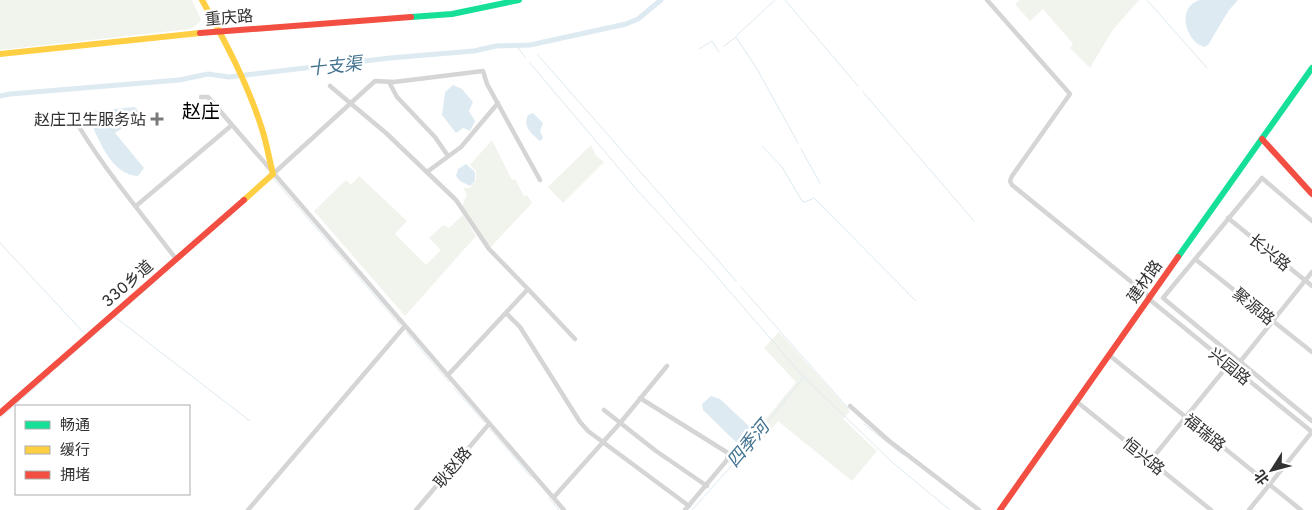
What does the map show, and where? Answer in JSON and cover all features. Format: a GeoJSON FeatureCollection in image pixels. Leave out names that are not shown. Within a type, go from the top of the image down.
{"type":"FeatureCollection","features":[{"type":"Feature","properties":{"kind":"street"},"geometry":{"type":"LineString","coordinates":[[202,0],[251,98],[262,128],[273,174]]}},
{"type":"Feature","properties":{"kind":"street","name":"重庆路"},"geometry":{"type":"LineString","coordinates":[[0,54],[219,31],[452,14],[519,0]]}},
{"type":"Feature","properties":{"kind":"street","name":"兴园路"},"geometry":{"type":"LineString","coordinates":[[987,0],[1070,94],[1012,176],[1010,181],[1012,185],[1312,432]]}},
{"type":"Feature","properties":{"kind":"street","name":"建材路"},"geometry":{"type":"LineString","coordinates":[[1000,510],[1312,68]]}},
{"type":"Feature","properties":{"kind":"street"},"geometry":{"type":"LineString","coordinates":[[273,174],[375,81],[389,82],[483,71],[487,84],[540,180]]}},
{"type":"Feature","properties":{"kind":"street"},"geometry":{"type":"LineString","coordinates":[[389,82],[397,97],[435,137],[448,156]]}},
{"type":"Feature","properties":{"kind":"street"},"geometry":{"type":"LineString","coordinates":[[330,86],[386,132],[456,200],[489,249],[575,338]]}},
{"type":"Feature","properties":{"kind":"street"},"geometry":{"type":"LineString","coordinates":[[201,97],[208,97],[564,510]]}},
{"type":"Feature","properties":{"kind":"street"},"geometry":{"type":"LineString","coordinates":[[427,172],[465,143],[498,103]]}},
{"type":"Feature","properties":{"kind":"street"},"geometry":{"type":"LineString","coordinates":[[71,113],[105,167],[176,259]]}},
{"type":"Feature","properties":{"kind":"street"},"geometry":{"type":"LineString","coordinates":[[136,206],[232,125]]}},
{"type":"Feature","properties":{"kind":"street"},"geometry":{"type":"LineString","coordinates":[[1262,139],[1312,194]]}},
{"type":"Feature","properties":{"kind":"street","name":"330乡道"},"geometry":{"type":"LineString","coordinates":[[0,413],[273,174]]}},
{"type":"Feature","properties":{"kind":"street"},"geometry":{"type":"LineString","coordinates":[[1312,221],[1262,178],[1163,298],[1312,420]]}},
{"type":"Feature","properties":{"kind":"street","name":"长兴路"},"geometry":{"type":"LineString","coordinates":[[1228,218],[1312,286]]}},
{"type":"Feature","properties":{"kind":"street","name":"聚源路"},"geometry":{"type":"LineString","coordinates":[[1195,259],[1312,352]]}},
{"type":"Feature","properties":{"kind":"street"},"geometry":{"type":"LineString","coordinates":[[1240,362],[1312,272]]}},
{"type":"Feature","properties":{"kind":"street"},"geometry":{"type":"LineString","coordinates":[[448,375],[528,289]]}},
{"type":"Feature","properties":{"kind":"street"},"geometry":{"type":"LineString","coordinates":[[506,313],[520,327],[574,415],[588,431],[604,441],[689,506]]}},
{"type":"Feature","properties":{"kind":"street"},"geometry":{"type":"LineString","coordinates":[[248,510],[405,326]]}},
{"type":"Feature","properties":{"kind":"street","name":"福瑞路"},"geometry":{"type":"LineString","coordinates":[[1109,355],[1301,510]]}},
{"type":"Feature","properties":{"kind":"street"},"geometry":{"type":"LineString","coordinates":[[1150,461],[1229,364]]}},
{"type":"Feature","properties":{"kind":"street"},"geometry":{"type":"LineString","coordinates":[[554,497],[621,422],[666,366]]}},
{"type":"Feature","properties":{"kind":"street"},"geometry":{"type":"LineString","coordinates":[[640,398],[728,453],[728,460],[685,510]]}},
{"type":"Feature","properties":{"kind":"street","name":"恒兴路"},"geometry":{"type":"LineString","coordinates":[[1076,401],[1211,510]]}},
{"type":"Feature","properties":{"kind":"street"},"geometry":{"type":"LineString","coordinates":[[850,406],[888,440],[979,510]]}},
{"type":"Feature","properties":{"kind":"street"},"geometry":{"type":"LineString","coordinates":[[604,410],[656,451],[707,486]]}},
{"type":"Feature","properties":{"kind":"street","name":"耿赵路"},"geometry":{"type":"LineString","coordinates":[[416,510],[489,424]]}},
{"type":"Feature","properties":{"kind":"street"},"geometry":{"type":"LineString","coordinates":[[1249,510],[1312,432]]}},
{"type":"Feature","properties":{"kind":"shaded area"},"geometry":{"type":"Polygon","coordinates":[[[0,0],[192,0],[201,19],[199,23],[190,29],[0,50],[0,0]]]}},
{"type":"Feature","properties":{"kind":"shaded area"},"geometry":{"type":"Polygon","coordinates":[[[1020,0],[1139,0],[1112,31],[1090,68],[1070,48],[1073,44],[1043,9],[1030,21],[1015,4],[1020,0]]]}},
{"type":"Feature","properties":{"kind":"shaded area"},"geometry":{"type":"Polygon","coordinates":[[[1200,0],[1238,0],[1229,10],[1208,45],[1204,47],[1197,44],[1192,38],[1186,24],[1188,9],[1200,0]]]}},
{"type":"Feature","properties":{"kind":"shaded area"},"geometry":{"type":"Polygon","coordinates":[[[453,85],[462,89],[473,102],[469,111],[475,121],[470,131],[463,128],[456,133],[442,115],[445,92],[453,85]]]}},
{"type":"Feature","properties":{"kind":"shaded area"},"geometry":{"type":"Polygon","coordinates":[[[134,107],[138,111],[138,118],[115,133],[144,168],[138,176],[121,170],[108,156],[90,120],[90,115],[96,111],[134,107]]]}},
{"type":"Feature","properties":{"kind":"shaded area"},"geometry":{"type":"Polygon","coordinates":[[[533,113],[543,123],[540,131],[543,138],[540,141],[531,133],[526,123],[528,115],[533,113]]]}},
{"type":"Feature","properties":{"kind":"shaded area"},"geometry":{"type":"Polygon","coordinates":[[[492,140],[512,180],[515,179],[524,196],[527,195],[532,203],[490,248],[463,208],[463,204],[467,194],[464,188],[470,188],[476,180],[476,171],[470,165],[492,140]]]}},
{"type":"Feature","properties":{"kind":"shaded area"},"geometry":{"type":"Polygon","coordinates":[[[591,145],[596,156],[604,162],[563,203],[548,187],[591,145]]]}},
{"type":"Feature","properties":{"kind":"shaded area"},"geometry":{"type":"Polygon","coordinates":[[[466,164],[475,172],[475,181],[470,186],[460,181],[456,176],[458,169],[466,164]]]}},
{"type":"Feature","properties":{"kind":"shaded area"},"geometry":{"type":"Polygon","coordinates":[[[359,176],[407,221],[395,234],[426,265],[441,250],[429,238],[443,225],[449,228],[463,215],[476,236],[405,316],[314,211],[346,180],[351,185],[359,176]]]}},
{"type":"Feature","properties":{"kind":"shaded area"},"geometry":{"type":"Polygon","coordinates":[[[779,332],[850,411],[843,419],[877,451],[852,481],[778,421],[764,438],[756,431],[796,382],[764,348],[779,332]]]}},
{"type":"Feature","properties":{"kind":"shaded area"},"geometry":{"type":"Polygon","coordinates":[[[711,396],[720,399],[751,428],[753,432],[742,445],[739,445],[703,410],[702,404],[711,396]]]}},
{"type":"Feature","properties":{"kind":"waterway","name":"十支渠"},"geometry":{"type":"LineString","coordinates":[[0,96],[179,80],[208,74],[229,77],[390,58],[474,51],[496,46],[530,45],[626,24],[638,19],[661,0]]}},
{"type":"Feature","properties":{"kind":"waterway"},"geometry":{"type":"LineString","coordinates":[[736,36],[775,0]]}},
{"type":"Feature","properties":{"kind":"waterway"},"geometry":{"type":"LineString","coordinates":[[785,0],[858,86]]}},
{"type":"Feature","properties":{"kind":"waterway"},"geometry":{"type":"LineString","coordinates":[[1147,0],[1207,68]]}},
{"type":"Feature","properties":{"kind":"waterway"},"geometry":{"type":"LineString","coordinates":[[724,46],[736,37],[757,69],[798,143]]}},
{"type":"Feature","properties":{"kind":"waterway"},"geometry":{"type":"LineString","coordinates":[[699,49],[712,41],[719,52]]}},
{"type":"Feature","properties":{"kind":"waterway"},"geometry":{"type":"LineString","coordinates":[[516,45],[525,57]]}},
{"type":"Feature","properties":{"kind":"waterway"},"geometry":{"type":"LineString","coordinates":[[538,55],[736,281]]}},
{"type":"Feature","properties":{"kind":"waterway"},"geometry":{"type":"LineString","coordinates":[[530,63],[638,191],[712,271],[802,375],[893,463],[950,510]]}},
{"type":"Feature","properties":{"kind":"waterway"},"geometry":{"type":"LineString","coordinates":[[863,92],[974,221]]}},
{"type":"Feature","properties":{"kind":"waterway"},"geometry":{"type":"LineString","coordinates":[[762,146],[782,167],[802,201],[805,202],[814,198],[916,301]]}},
{"type":"Feature","properties":{"kind":"waterway"},"geometry":{"type":"LineString","coordinates":[[801,149],[820,183]]}},
{"type":"Feature","properties":{"kind":"waterway"},"geometry":{"type":"LineString","coordinates":[[273,178],[400,325]]}},
{"type":"Feature","properties":{"kind":"waterway"},"geometry":{"type":"LineString","coordinates":[[0,243],[84,333]]}},
{"type":"Feature","properties":{"kind":"waterway"},"geometry":{"type":"LineString","coordinates":[[55,369],[158,279]]}},
{"type":"Feature","properties":{"kind":"waterway"},"geometry":{"type":"LineString","coordinates":[[741,287],[848,408]]}},
{"type":"Feature","properties":{"kind":"waterway"},"geometry":{"type":"LineString","coordinates":[[115,317],[250,421]]}},
{"type":"Feature","properties":{"kind":"waterway"},"geometry":{"type":"LineString","coordinates":[[406,332],[449,382]]}},
{"type":"Feature","properties":{"kind":"waterway"},"geometry":{"type":"LineString","coordinates":[[0,418],[50,374]]}},
{"type":"Feature","properties":{"kind":"waterway","name":"四季河"},"geometry":{"type":"LineString","coordinates":[[692,510],[735,462],[803,378]]}},
{"type":"Feature","properties":{"kind":"waterway"},"geometry":{"type":"LineString","coordinates":[[454,388],[484,422]]}},
{"type":"Feature","properties":{"kind":"waterway"},"geometry":{"type":"LineString","coordinates":[[864,424],[903,455]]}},
{"type":"Feature","properties":{"kind":"waterway"},"geometry":{"type":"LineString","coordinates":[[490,429],[531,477]]}},
{"type":"Feature","properties":{"kind":"waterway"},"geometry":{"type":"LineString","coordinates":[[549,498],[559,510]]}},
{"type":"Feature","properties":{"kind":"traffic: fast"},"geometry":{"type":"LineString","coordinates":[[411,17],[452,14],[519,0]]}},
{"type":"Feature","properties":{"kind":"traffic: fast"},"geometry":{"type":"LineString","coordinates":[[1178,257],[1312,68]]}},
{"type":"Feature","properties":{"kind":"traffic: slow"},"geometry":{"type":"LineString","coordinates":[[202,0],[250,96],[264,135],[273,174],[244,200]]}},
{"type":"Feature","properties":{"kind":"traffic: slow"},"geometry":{"type":"LineString","coordinates":[[0,54],[200,33]]}},
{"type":"Feature","properties":{"kind":"traffic: jam"},"geometry":{"type":"LineString","coordinates":[[200,33],[411,17]]}},
{"type":"Feature","properties":{"kind":"traffic: jam"},"geometry":{"type":"LineString","coordinates":[[1262,139],[1312,194]]}},
{"type":"Feature","properties":{"kind":"traffic: jam"},"geometry":{"type":"LineString","coordinates":[[0,413],[244,200]]}},
{"type":"Feature","properties":{"kind":"traffic: jam"},"geometry":{"type":"LineString","coordinates":[[1000,510],[1178,257]]}},
{"type":"Feature","properties":{"kind":"place","name":"赵庄卫生服务站"},"geometry":{"type":"Point","coordinates":[157,119]}},
{"type":"Feature","properties":{"kind":"district","name":"赵庄"},"geometry":{"type":"Point","coordinates":[201,111]}}]}
